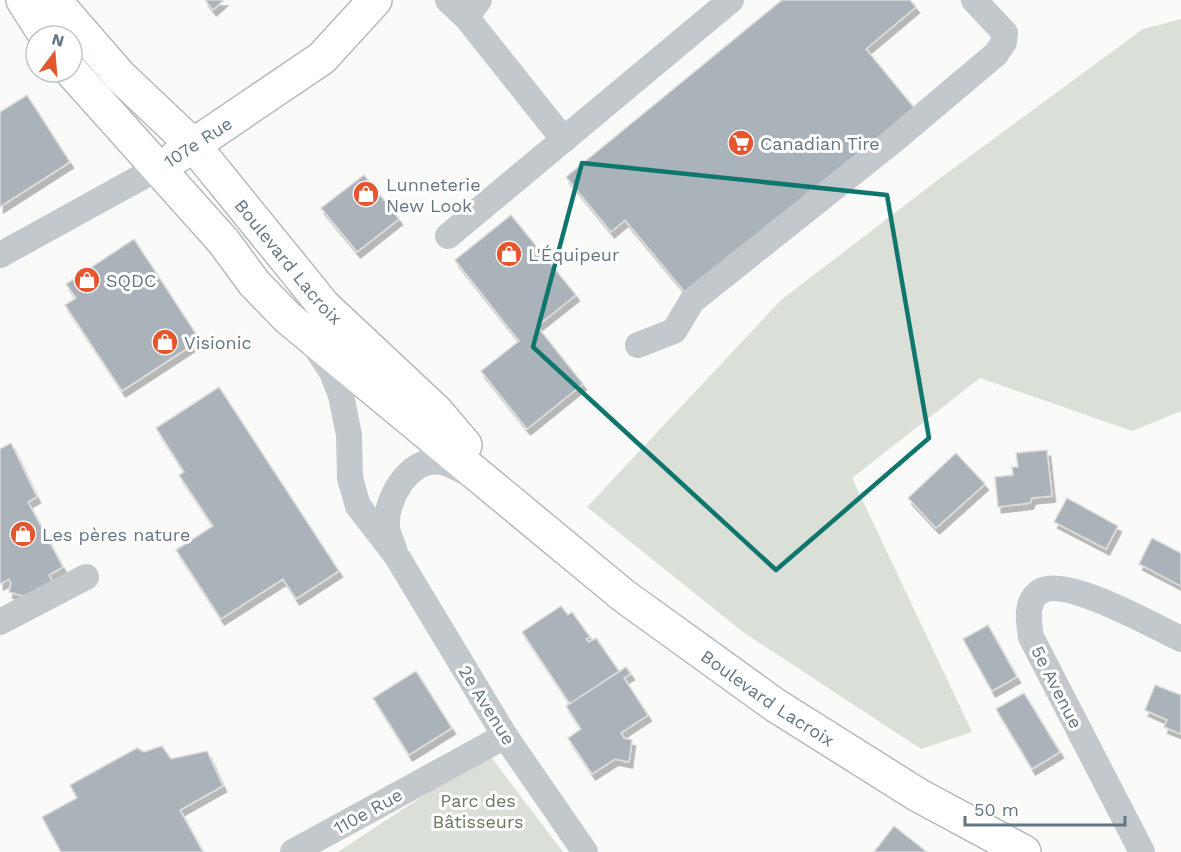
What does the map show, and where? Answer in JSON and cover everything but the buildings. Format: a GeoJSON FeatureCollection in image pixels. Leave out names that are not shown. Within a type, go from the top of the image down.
{"type":"FeatureCollection","features":[{"type":"Feature","properties":{"kind":"main road"},"geometry":{"type":"LineString","coordinates":[[23,0],[38,24]]}},
{"type":"Feature","properties":{"kind":"main road","name":"Boulevard Lacroix"},"geometry":{"type":"LineString","coordinates":[[54,0],[120,76],[195,147],[324,306],[436,411],[528,518]]}},
{"type":"Feature","properties":{"kind":"main road","name":"107e Rue"},"geometry":{"type":"LineString","coordinates":[[156,169],[195,147],[322,58],[375,0]]}},
{"type":"Feature","properties":{"kind":"main road","name":"Boulevard Lacroix"},"geometry":{"type":"LineString","coordinates":[[82,84],[156,169],[224,242],[254,283],[310,337],[528,518],[624,596],[776,705],[918,795],[1024,852]]}},
{"type":"Feature","properties":{"kind":"street"},"geometry":{"type":"LineString","coordinates":[[448,236],[731,0]]}},
{"type":"Feature","properties":{"kind":"street"},"geometry":{"type":"LineString","coordinates":[[638,345],[674,331],[692,302],[894,140],[996,54],[1004,42],[1005,33],[974,0]]}},
{"type":"Feature","properties":{"kind":"street"},"geometry":{"type":"LineString","coordinates":[[464,6],[564,140]]}},
{"type":"Feature","properties":{"kind":"street","name":"107e Rue"},"geometry":{"type":"LineString","coordinates":[[0,255],[156,169]]}},
{"type":"Feature","properties":{"kind":"street","name":"2e Avenue"},"geometry":{"type":"LineString","coordinates":[[310,337],[332,372],[341,395],[349,435],[350,478],[358,506],[396,555],[505,736],[585,852]]}},
{"type":"Feature","properties":{"kind":"street","name":"2e Avenue"},"geometry":{"type":"LineString","coordinates":[[396,555],[387,526],[389,513],[393,497],[410,472],[427,462],[441,462],[480,478]]}},
{"type":"Feature","properties":{"kind":"street"},"geometry":{"type":"LineString","coordinates":[[0,622],[86,577]]}},
{"type":"Feature","properties":{"kind":"street","name":"5e Avenue"},"geometry":{"type":"LineString","coordinates":[[1142,852],[1031,637],[1029,619],[1031,603],[1038,592],[1053,587],[1077,591],[1181,639]]}},
{"type":"Feature","properties":{"kind":"street","name":"110e Rue"},"geometry":{"type":"LineString","coordinates":[[293,852],[505,736]]}},
{"type":"Feature","properties":{"kind":"highlighted area"},"geometry":{"type":"Polygon","coordinates":[[[582,163],[887,195],[929,438],[776,570],[533,347],[582,163]]]}},
{"type":"Feature","properties":{"kind":"green space"},"geometry":{"type":"Polygon","coordinates":[[[1181,19],[1181,411],[1132,431],[980,378],[852,478],[972,732],[921,749],[743,632],[587,507],[781,300],[943,176],[1143,29],[1181,19]]]}},
{"type":"Feature","properties":{"kind":"green space","name":"Parc des Bâtisseurs"},"geometry":{"type":"Polygon","coordinates":[[[488,753],[563,852],[338,852],[488,753]]]}},
{"type":"Feature","properties":{"kind":"place","name":"Canadian Tire"},"geometry":{"type":"Point","coordinates":[741,143]}},
{"type":"Feature","properties":{"kind":"place","name":"Lunneterie New Look"},"geometry":{"type":"Point","coordinates":[366,194]}},
{"type":"Feature","properties":{"kind":"place","name":"L'Équipeur"},"geometry":{"type":"Point","coordinates":[509,254]}},
{"type":"Feature","properties":{"kind":"place","name":"SQDC"},"geometry":{"type":"Point","coordinates":[87,280]}},
{"type":"Feature","properties":{"kind":"place","name":"Visionic"},"geometry":{"type":"Point","coordinates":[165,342]}},
{"type":"Feature","properties":{"kind":"place","name":"Les pères nature"},"geometry":{"type":"Point","coordinates":[23,534]}}]}
